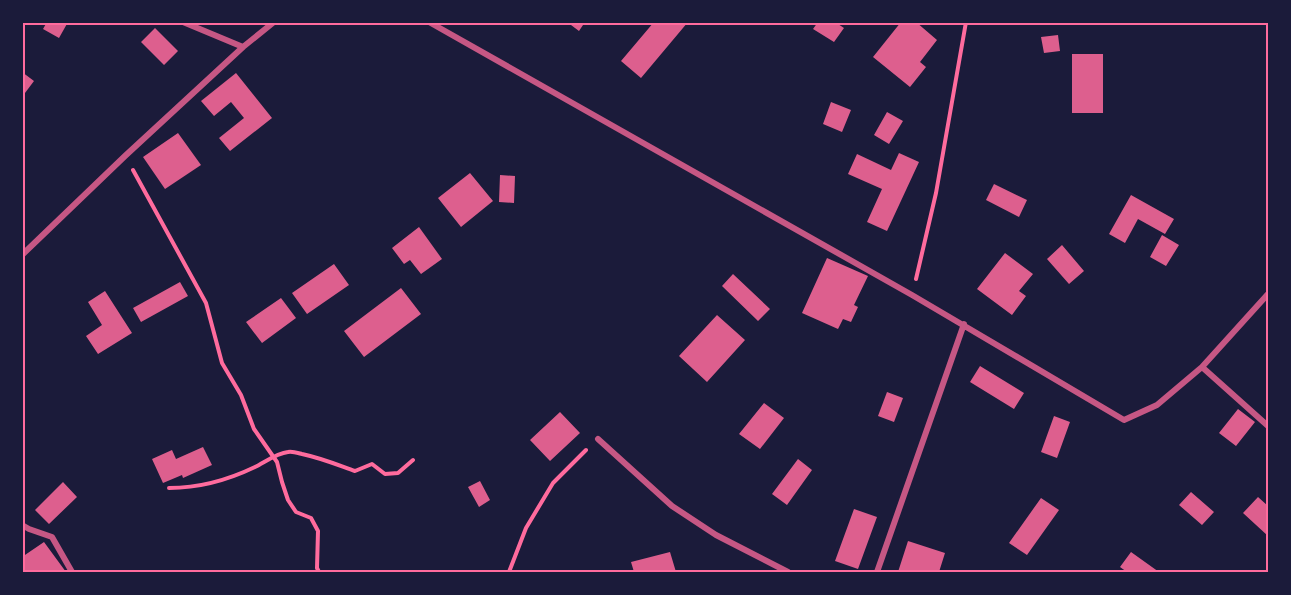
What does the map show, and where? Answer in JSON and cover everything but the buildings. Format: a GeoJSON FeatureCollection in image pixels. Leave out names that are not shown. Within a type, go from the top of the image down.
{"type":"FeatureCollection","features":[{"type":"Feature","properties":{"kind":"street"},"geometry":{"type":"LineString","coordinates":[[183,22],[243,47]]}},
{"type":"Feature","properties":{"kind":"street"},"geometry":{"type":"LineString","coordinates":[[22,255],[125,156],[243,47],[274,22]]}},
{"type":"Feature","properties":{"kind":"street"},"geometry":{"type":"LineString","coordinates":[[429,22],[912,294],[1124,420],[1157,405],[1202,367],[1269,294]]}},
{"type":"Feature","properties":{"kind":"street"},"geometry":{"type":"LineString","coordinates":[[877,573],[964,324]]}},
{"type":"Feature","properties":{"kind":"street"},"geometry":{"type":"LineString","coordinates":[[1202,367],[1269,426]]}},
{"type":"Feature","properties":{"kind":"street"},"geometry":{"type":"LineString","coordinates":[[598,439],[672,506],[717,535],[788,573]]}},
{"type":"Feature","properties":{"kind":"street"},"geometry":{"type":"LineString","coordinates":[[22,525],[52,537],[72,573]]}},
{"type":"Feature","properties":{"kind":"path"},"geometry":{"type":"LineString","coordinates":[[912,294],[936,193],[966,22]]}},
{"type":"Feature","properties":{"kind":"path"},"geometry":{"type":"LineString","coordinates":[[125,156],[206,303],[222,363],[241,395],[254,429],[277,462],[288,500],[296,512],[311,518],[318,531],[317,568],[319,573]]}},
{"type":"Feature","properties":{"kind":"path"},"geometry":{"type":"LineString","coordinates":[[510,573],[526,528],[553,483],[598,439]]}},
{"type":"Feature","properties":{"kind":"path"},"geometry":{"type":"LineString","coordinates":[[169,488],[186,488],[217,481],[289,452],[315,457],[355,471],[372,464],[385,474],[398,473],[413,460]]}}]}
